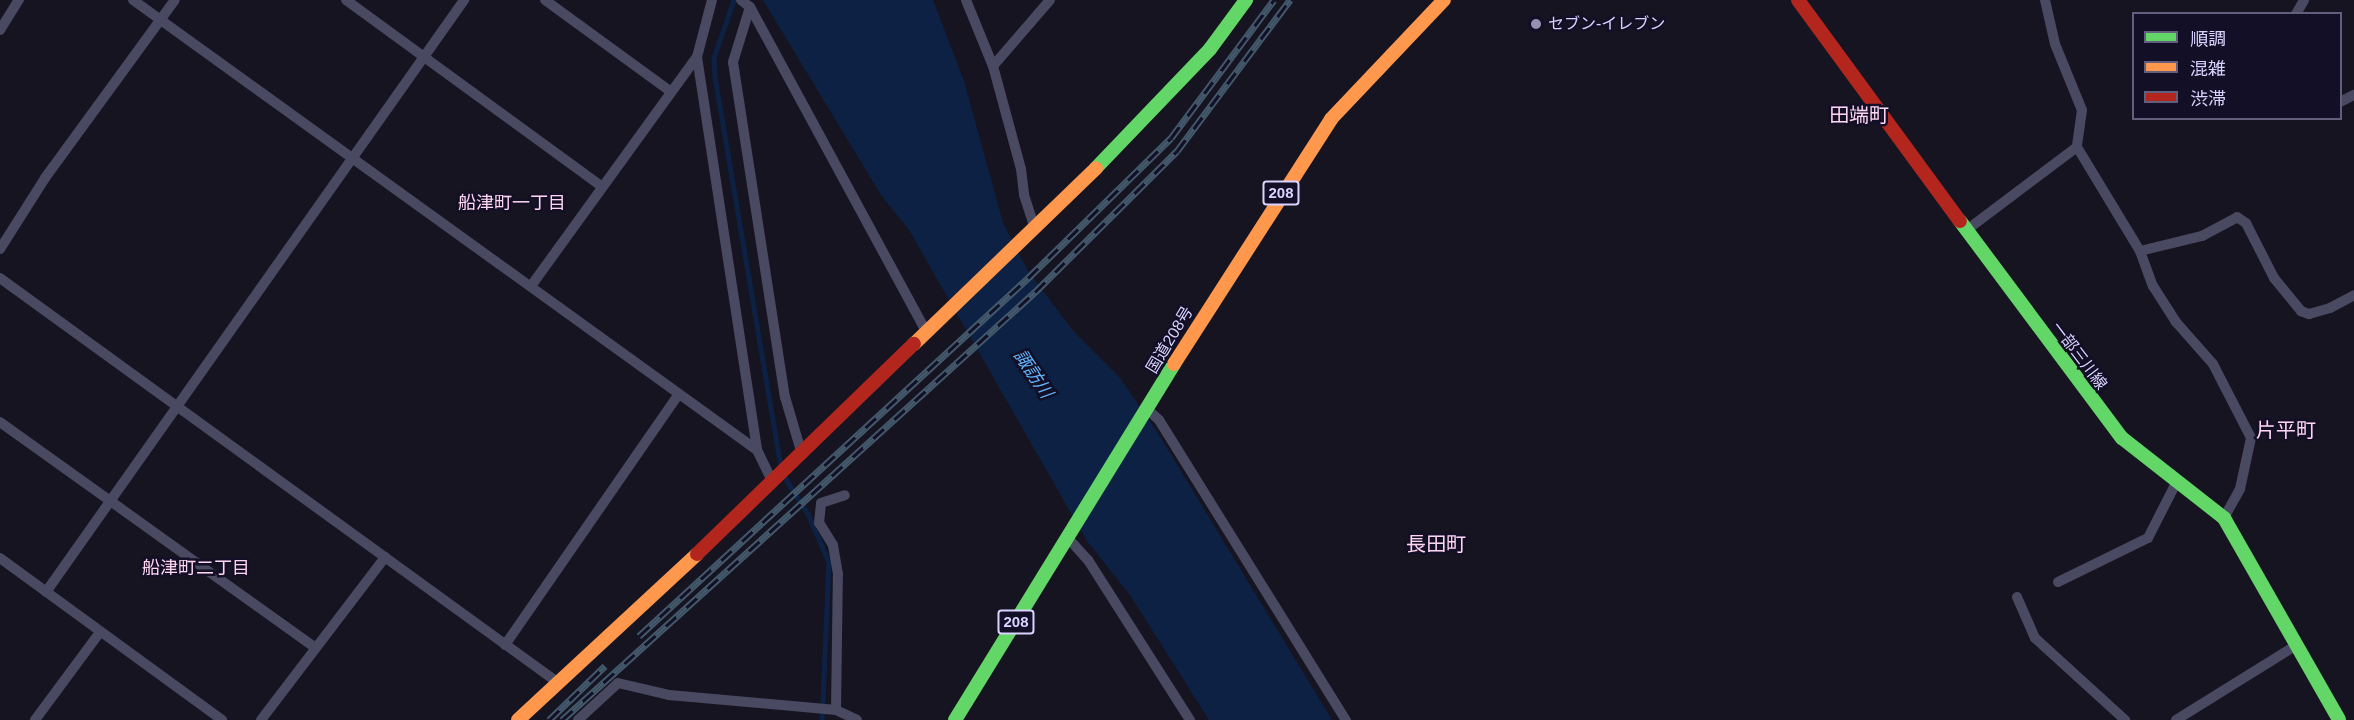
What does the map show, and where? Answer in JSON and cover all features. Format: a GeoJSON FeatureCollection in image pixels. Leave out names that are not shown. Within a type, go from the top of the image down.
{"type":"FeatureCollection","features":[{"type":"Feature","properties":{"kind":"main road"},"geometry":{"type":"LineString","coordinates":[[518,720],[682,570],[771,479],[1035,228],[1178,86],[1246,0]]}},
{"type":"Feature","properties":{"kind":"main road","name":"国道208号"},"geometry":{"type":"LineString","coordinates":[[955,720],[1254,234],[1331,119],[1444,0]]}},
{"type":"Feature","properties":{"kind":"main road","name":"一部三川線"},"geometry":{"type":"LineString","coordinates":[[1798,0],[1968,229],[2099,411],[2122,438],[2224,518],[2339,720]]}},
{"type":"Feature","properties":{"kind":"street"},"geometry":{"type":"LineString","coordinates":[[0,30],[18,0]]}},
{"type":"Feature","properties":{"kind":"street"},"geometry":{"type":"LineString","coordinates":[[133,0],[354,157],[757,450]]}},
{"type":"Feature","properties":{"kind":"street"},"geometry":{"type":"LineString","coordinates":[[0,249],[45,178],[175,0]]}},
{"type":"Feature","properties":{"kind":"street"},"geometry":{"type":"LineString","coordinates":[[346,0],[602,187]]}},
{"type":"Feature","properties":{"kind":"street"},"geometry":{"type":"LineString","coordinates":[[46,592],[112,502],[464,0]]}},
{"type":"Feature","properties":{"kind":"street"},"geometry":{"type":"LineString","coordinates":[[545,0],[669,91]]}},
{"type":"Feature","properties":{"kind":"street"},"geometry":{"type":"LineString","coordinates":[[531,286],[669,91],[696,57],[712,0]]}},
{"type":"Feature","properties":{"kind":"street"},"geometry":{"type":"LineString","coordinates":[[741,0],[750,7],[927,333]]}},
{"type":"Feature","properties":{"kind":"street"},"geometry":{"type":"LineString","coordinates":[[966,0],[993,66],[1021,169],[1023,195],[1035,228]]}},
{"type":"Feature","properties":{"kind":"street"},"geometry":{"type":"LineString","coordinates":[[993,66],[1050,0]]}},
{"type":"Feature","properties":{"kind":"street"},"geometry":{"type":"LineString","coordinates":[[2045,0],[2045,14],[2055,44],[2082,110],[2077,147],[2140,251],[2153,286],[2175,322],[2213,364],[2250,438],[2240,489],[2224,518]]}},
{"type":"Feature","properties":{"kind":"street"},"geometry":{"type":"LineString","coordinates":[[750,7],[733,62],[785,397],[801,451]]}},
{"type":"Feature","properties":{"kind":"street"},"geometry":{"type":"LineString","coordinates":[[696,57],[757,450],[771,479]]}},
{"type":"Feature","properties":{"kind":"street"},"geometry":{"type":"LineString","coordinates":[[1968,229],[2077,147]]}},
{"type":"Feature","properties":{"kind":"street"},"geometry":{"type":"LineString","coordinates":[[2140,251],[2202,236],[2237,217],[2246,223],[2274,278],[2301,311],[2309,314],[2330,308],[2354,295]]}},
{"type":"Feature","properties":{"kind":"street"},"geometry":{"type":"LineString","coordinates":[[0,278],[557,682]]}},
{"type":"Feature","properties":{"kind":"street"},"geometry":{"type":"LineString","coordinates":[[505,645],[679,394]]}},
{"type":"Feature","properties":{"kind":"street"},"geometry":{"type":"LineString","coordinates":[[1145,414],[1159,420],[1346,720]]}},
{"type":"Feature","properties":{"kind":"street"},"geometry":{"type":"LineString","coordinates":[[0,422],[316,648]]}},
{"type":"Feature","properties":{"kind":"street"},"geometry":{"type":"LineString","coordinates":[[2058,582],[2148,538],[2177,482]]}},
{"type":"Feature","properties":{"kind":"street"},"geometry":{"type":"LineString","coordinates":[[836,710],[838,574],[833,545],[819,523],[821,503],[845,495]]}},
{"type":"Feature","properties":{"kind":"street"},"geometry":{"type":"LineString","coordinates":[[1068,538],[1088,560],[1190,720]]}},
{"type":"Feature","properties":{"kind":"street"},"geometry":{"type":"LineString","coordinates":[[261,720],[385,557]]}},
{"type":"Feature","properties":{"kind":"street"},"geometry":{"type":"LineString","coordinates":[[0,558],[222,720]]}},
{"type":"Feature","properties":{"kind":"street"},"geometry":{"type":"LineString","coordinates":[[2017,597],[2035,638],[2125,720]]}},
{"type":"Feature","properties":{"kind":"street"},"geometry":{"type":"LineString","coordinates":[[34,720],[100,632]]}},
{"type":"Feature","properties":{"kind":"street"},"geometry":{"type":"LineString","coordinates":[[2176,720],[2295,646]]}},
{"type":"Feature","properties":{"kind":"street"},"geometry":{"type":"LineString","coordinates":[[579,720],[618,683],[669,694],[836,710],[857,720]]}},
{"type":"Feature","properties":{"kind":"water","name":"諏訪川"},"geometry":{"type":"Polygon","coordinates":[[[763,0],[933,0],[964,81],[1003,223],[1028,271],[1074,332],[1120,378],[1156,430],[1332,720],[1209,720],[1130,595],[1087,541],[909,230],[881,195],[763,0]]]}},
{"type":"Feature","properties":{"kind":"waterway"},"geometry":{"type":"LineString","coordinates":[[734,0],[714,58],[715,77],[781,468]]}},
{"type":"Feature","properties":{"kind":"waterway"},"geometry":{"type":"LineString","coordinates":[[784,476],[808,514],[829,562],[822,720]]}},
{"type":"Feature","properties":{"kind":"railway"},"geometry":{"type":"LineString","coordinates":[[639,636],[1028,278],[1171,138],[1274,0]]}},
{"type":"Feature","properties":{"kind":"railway"},"geometry":{"type":"LineString","coordinates":[[562,720],[1035,292],[1177,151],[1290,0]]}},
{"type":"Feature","properties":{"kind":"railway"},"geometry":{"type":"LineString","coordinates":[[549,720],[605,666]]}},
{"type":"Feature","properties":{"kind":"traffic: fast"},"geometry":{"type":"LineString","coordinates":[[1096,168],[1210,49],[1246,0]]}},
{"type":"Feature","properties":{"kind":"traffic: fast"},"geometry":{"type":"LineString","coordinates":[[1960,221],[2122,438],[2224,518],[2339,720]]}},
{"type":"Feature","properties":{"kind":"traffic: fast"},"geometry":{"type":"LineString","coordinates":[[955,720],[1174,364]]}},
{"type":"Feature","properties":{"kind":"traffic: slow"},"geometry":{"type":"LineString","coordinates":[[1174,364],[1331,119],[1444,0]]}},
{"type":"Feature","properties":{"kind":"traffic: slow"},"geometry":{"type":"LineString","coordinates":[[914,344],[1096,168]]}},
{"type":"Feature","properties":{"kind":"traffic: slow"},"geometry":{"type":"LineString","coordinates":[[518,720],[697,554]]}},
{"type":"Feature","properties":{"kind":"traffic: jam"},"geometry":{"type":"LineString","coordinates":[[1798,0],[1960,221]]}},
{"type":"Feature","properties":{"kind":"traffic: jam"},"geometry":{"type":"LineString","coordinates":[[697,554],[914,344]]}},
{"type":"Feature","properties":{"kind":"place","name":"セブン-イレブン"},"geometry":{"type":"Point","coordinates":[1536,24]}},
{"type":"Feature","properties":{"kind":"district","name":"田端町"},"geometry":{"type":"Point","coordinates":[1859,115]}},
{"type":"Feature","properties":{"kind":"district","name":"船津町一丁目"},"geometry":{"type":"Point","coordinates":[512,203]}},
{"type":"Feature","properties":{"kind":"district","name":"片平町"},"geometry":{"type":"Point","coordinates":[2286,430]}},
{"type":"Feature","properties":{"kind":"district","name":"長田町"},"geometry":{"type":"Point","coordinates":[1436,544]}},
{"type":"Feature","properties":{"kind":"district","name":"船津町二丁目"},"geometry":{"type":"Point","coordinates":[196,568]}}]}
